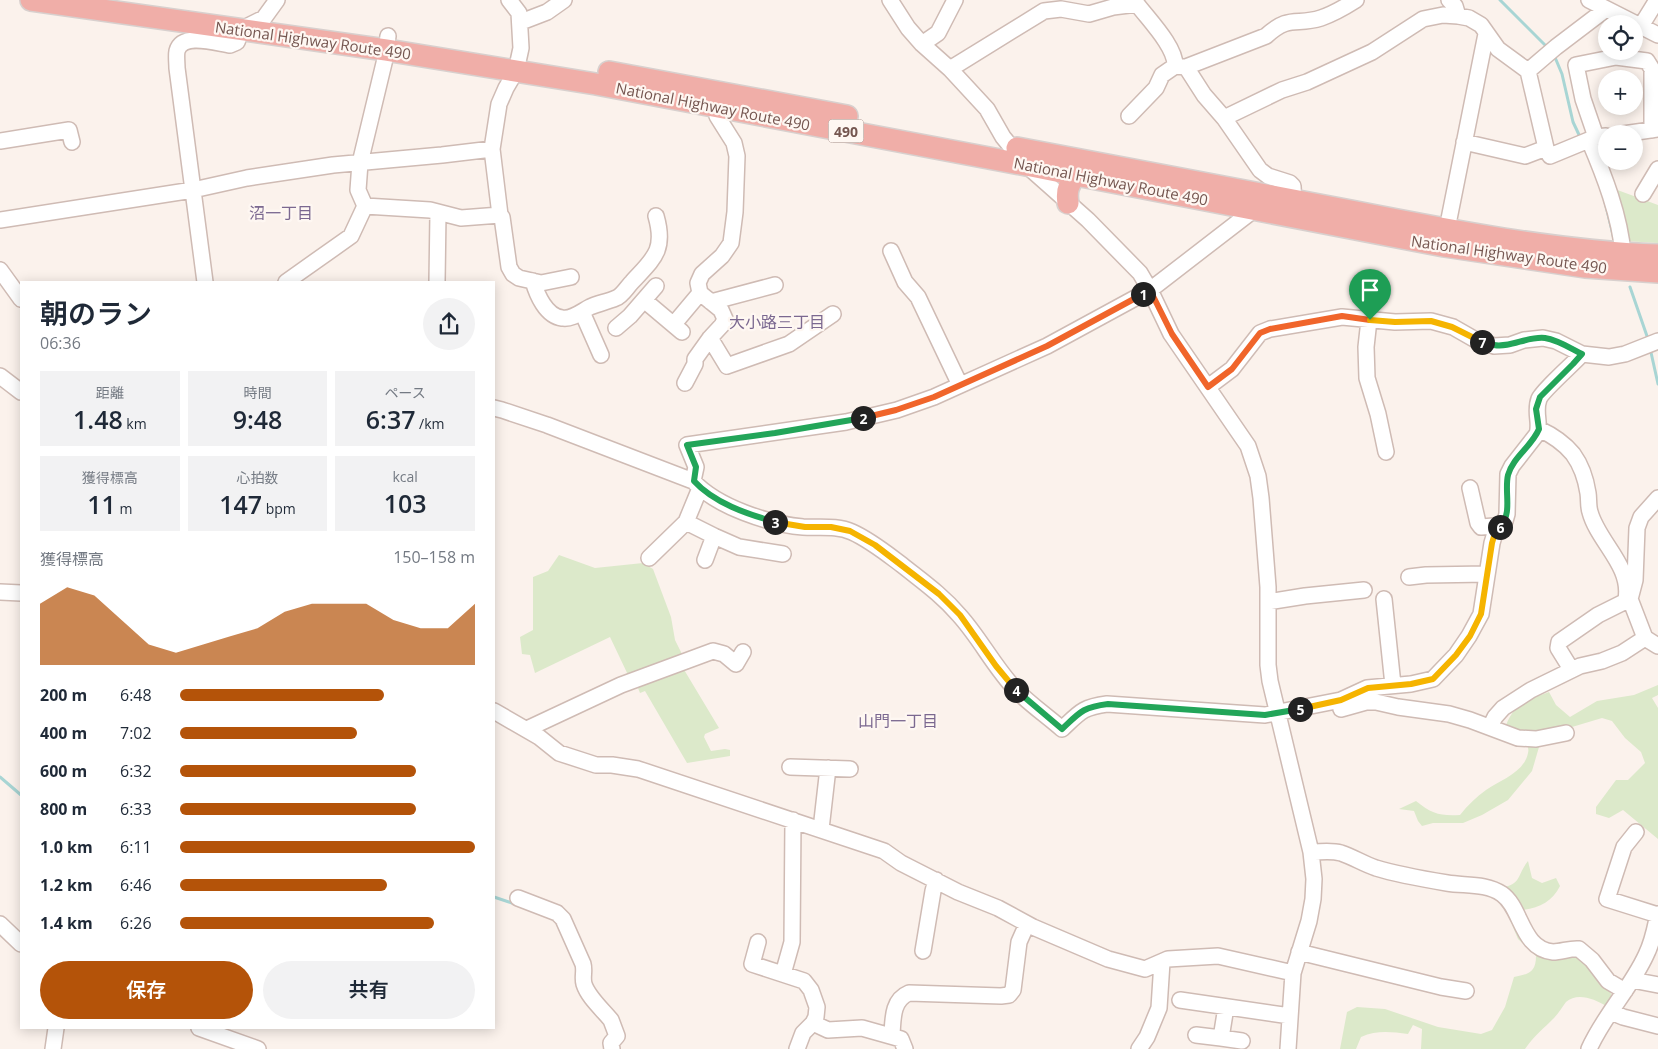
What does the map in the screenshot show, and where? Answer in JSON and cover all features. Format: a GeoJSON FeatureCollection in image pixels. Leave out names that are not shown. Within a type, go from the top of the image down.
{"type":"FeatureCollection","features":[{"type":"Feature","properties":{"kind":"highway","name":"National Highway Route 490"},"geometry":{"type":"LineString","coordinates":[[31,0],[93,4],[242,29],[387,43]]}},
{"type":"Feature","properties":{"kind":"highway","name":"National Highway Route 490"},"geometry":{"type":"LineString","coordinates":[[137,0],[264,18],[387,43],[1011,147],[1294,209],[1585,267],[1658,272]]}},
{"type":"Feature","properties":{"kind":"highway","name":"National Highway Route 490"},"geometry":{"type":"LineString","coordinates":[[720,100],[1076,176],[1255,209],[1294,209]]}},
{"type":"Feature","properties":{"kind":"highway"},"geometry":{"type":"LineString","coordinates":[[1068,203],[1067,191],[1069,184],[1076,176]]}},
{"type":"Feature","properties":{"kind":"highway","name":"National Highway Route 490"},"geometry":{"type":"LineString","coordinates":[[1445,238],[1551,246],[1623,254],[1658,255]]}},
{"type":"Feature","properties":{"kind":"street"},"geometry":{"type":"LineString","coordinates":[[205,281],[177,68],[177,52],[180,45],[186,41],[193,40],[233,44],[236,42],[242,29],[264,18],[278,0]]}},
{"type":"Feature","properties":{"kind":"street"},"geometry":{"type":"LineString","coordinates":[[509,0],[519,13],[521,48],[518,64],[499,104],[492,149],[500,215],[502,217],[511,272],[519,278],[541,283],[571,277]]}},
{"type":"Feature","properties":{"kind":"street"},"geometry":{"type":"LineString","coordinates":[[521,22],[547,12],[564,0]]}},
{"type":"Feature","properties":{"kind":"street"},"geometry":{"type":"LineString","coordinates":[[922,44],[938,34],[955,0]]}},
{"type":"Feature","properties":{"kind":"street"},"geometry":{"type":"LineString","coordinates":[[950,69],[1064,0]]}},
{"type":"Feature","properties":{"kind":"street"},"geometry":{"type":"LineString","coordinates":[[1129,116],[1156,88],[1162,75],[1180,66],[1266,36],[1277,26],[1287,22],[1319,19],[1356,0]]}},
{"type":"Feature","properties":{"kind":"street"},"geometry":{"type":"LineString","coordinates":[[1449,0],[1458,16]]}},
{"type":"Feature","properties":{"kind":"street"},"geometry":{"type":"LineString","coordinates":[[1589,0],[1618,15]]}},
{"type":"Feature","properties":{"kind":"street"},"geometry":{"type":"LineString","coordinates":[[1643,23],[1657,0]]}},
{"type":"Feature","properties":{"kind":"street"},"geometry":{"type":"LineString","coordinates":[[894,4],[908,28],[922,44],[950,69],[987,109],[1011,147],[1026,164],[1088,220],[1140,273],[1172,334],[1240,432],[1253,459],[1261,498],[1268,602],[1268,664],[1277,712],[1311,852],[1314,879],[1314,899],[1293,974],[1288,1049]]}},
{"type":"Feature","properties":{"kind":"street"},"geometry":{"type":"LineString","coordinates":[[1044,12],[1078,6],[1089,14],[1113,7],[1137,4],[1162,37],[1180,66],[1224,118],[1264,174],[1290,183],[1293,186],[1294,209]]}},
{"type":"Feature","properties":{"kind":"street"},"geometry":{"type":"LineString","coordinates":[[1528,72],[1556,46],[1606,9]]}},
{"type":"Feature","properties":{"kind":"street"},"geometry":{"type":"LineString","coordinates":[[1224,118],[1282,90],[1307,82],[1372,52],[1423,19],[1443,15],[1469,18],[1481,25],[1498,49],[1528,72],[1546,148],[1550,156],[1597,138]]}},
{"type":"Feature","properties":{"kind":"street"},"geometry":{"type":"LineString","coordinates":[[1643,27],[1658,35]]}},
{"type":"Feature","properties":{"kind":"street"},"geometry":{"type":"LineString","coordinates":[[1445,238],[1486,34]]}},
{"type":"Feature","properties":{"kind":"street"},"geometry":{"type":"LineString","coordinates":[[365,206],[358,190],[360,163],[387,43]]}},
{"type":"Feature","properties":{"kind":"street"},"geometry":{"type":"LineString","coordinates":[[1623,254],[1622,238],[1606,181],[1597,138],[1583,99],[1576,65],[1616,57],[1647,61],[1652,69],[1655,130]]}},
{"type":"Feature","properties":{"kind":"street"},"geometry":{"type":"LineString","coordinates":[[686,383],[695,364],[695,359],[725,319],[721,310],[706,298],[698,283],[702,274],[722,256],[731,243],[735,212],[738,156],[734,143],[717,116],[720,100]]}},
{"type":"Feature","properties":{"kind":"street"},"geometry":{"type":"LineString","coordinates":[[0,135],[0,141],[45,127],[69,130],[72,142]]}},
{"type":"Feature","properties":{"kind":"street"},"geometry":{"type":"LineString","coordinates":[[1464,142],[1525,156],[1546,148]]}},
{"type":"Feature","properties":{"kind":"street"},"geometry":{"type":"LineString","coordinates":[[0,220],[193,190],[248,178],[333,165],[492,149]]}},
{"type":"Feature","properties":{"kind":"street"},"geometry":{"type":"LineString","coordinates":[[1643,194],[1658,169]]}},
{"type":"Feature","properties":{"kind":"street"},"geometry":{"type":"LineString","coordinates":[[365,206],[430,210],[461,218],[500,215]]}},
{"type":"Feature","properties":{"kind":"street"},"geometry":{"type":"LineString","coordinates":[[287,281],[350,236],[365,206]]}},
{"type":"Feature","properties":{"kind":"street"},"geometry":{"type":"LineString","coordinates":[[649,558],[686,522],[697,485],[696,467],[687,445],[846,422],[896,410],[934,397],[1047,346],[1150,290],[1255,209]]}},
{"type":"Feature","properties":{"kind":"street"},"geometry":{"type":"LineString","coordinates":[[438,213],[438,281]]}},
{"type":"Feature","properties":{"kind":"street"},"geometry":{"type":"LineString","coordinates":[[532,281],[540,300],[554,315],[565,319],[616,298],[654,259],[658,249],[659,237],[659,226],[656,216]]}},
{"type":"Feature","properties":{"kind":"street"},"geometry":{"type":"LineString","coordinates":[[891,251],[905,282],[918,297],[960,385]]}},
{"type":"Feature","properties":{"kind":"street"},"geometry":{"type":"LineString","coordinates":[[0,270],[20,298]]}},
{"type":"Feature","properties":{"kind":"street"},"geometry":{"type":"LineString","coordinates":[[644,300],[678,328],[706,298],[775,285]]}},
{"type":"Feature","properties":{"kind":"street"},"geometry":{"type":"LineString","coordinates":[[616,328],[630,316],[656,286]]}},
{"type":"Feature","properties":{"kind":"street"},"geometry":{"type":"LineString","coordinates":[[616,298],[630,316]]}},
{"type":"Feature","properties":{"kind":"street"},"geometry":{"type":"LineString","coordinates":[[582,312],[601,354]]}},
{"type":"Feature","properties":{"kind":"street"},"geometry":{"type":"LineString","coordinates":[[710,338],[727,366],[789,344],[833,314]]}},
{"type":"Feature","properties":{"kind":"street"},"geometry":{"type":"LineString","coordinates":[[1208,387],[1232,369],[1260,333],[1270,329],[1342,316],[1395,322],[1431,321],[1452,327],[1474,339],[1494,346],[1543,338],[1556,341],[1582,354],[1610,357],[1625,354],[1658,342]]}},
{"type":"Feature","properties":{"kind":"street"},"geometry":{"type":"LineString","coordinates":[[1370,320],[1366,347],[1367,378],[1378,414],[1386,452]]}},
{"type":"Feature","properties":{"kind":"street"},"geometry":{"type":"LineString","coordinates":[[495,408],[547,425],[697,485],[714,498],[761,518],[783,525],[831,527],[850,531],[875,545],[939,594],[960,615],[996,666],[1017,690],[1062,729],[1079,713],[1091,706],[1108,704],[1265,715],[1341,700],[1368,688],[1411,684],[1433,679],[1456,655],[1470,636],[1481,614],[1492,543],[1495,533],[1505,522],[1507,514],[1508,474],[1539,429],[1536,409],[1540,397],[1582,354]]}},
{"type":"Feature","properties":{"kind":"street"},"geometry":{"type":"LineString","coordinates":[[0,376],[20,391]]}},
{"type":"Feature","properties":{"kind":"street"},"geometry":{"type":"LineString","coordinates":[[1490,727],[1495,717],[1503,708],[1531,690],[1571,669],[1602,661],[1651,642],[1628,600],[1628,591],[1618,560],[1596,528],[1590,511],[1589,494],[1580,466],[1572,454],[1560,442],[1539,429]]}},
{"type":"Feature","properties":{"kind":"street"},"geometry":{"type":"LineString","coordinates":[[1470,488],[1478,523],[1481,527],[1499,528]]}},
{"type":"Feature","properties":{"kind":"street"},"geometry":{"type":"LineString","coordinates":[[1571,669],[1558,648],[1559,642],[1598,616],[1628,600],[1636,580],[1637,528],[1642,517],[1658,498]]}},
{"type":"Feature","properties":{"kind":"street"},"geometry":{"type":"LineString","coordinates":[[686,522],[739,548],[783,554]]}},
{"type":"Feature","properties":{"kind":"street"},"geometry":{"type":"LineString","coordinates":[[705,560],[714,536]]}},
{"type":"Feature","properties":{"kind":"street"},"geometry":{"type":"LineString","coordinates":[[1409,577],[1487,574]]}},
{"type":"Feature","properties":{"kind":"street"},"geometry":{"type":"LineString","coordinates":[[1268,602],[1364,590]]}},
{"type":"Feature","properties":{"kind":"street"},"geometry":{"type":"LineString","coordinates":[[0,592],[20,593]]}},
{"type":"Feature","properties":{"kind":"street"},"geometry":{"type":"LineString","coordinates":[[1384,599],[1393,685]]}},
{"type":"Feature","properties":{"kind":"street"},"geometry":{"type":"LineString","coordinates":[[527,729],[621,685],[713,651],[724,654],[736,664],[743,652]]}},
{"type":"Feature","properties":{"kind":"street"},"geometry":{"type":"LineString","coordinates":[[1321,705],[1328,711],[1335,712],[1366,702],[1376,702],[1449,714],[1518,738],[1536,740],[1566,733]]}},
{"type":"Feature","properties":{"kind":"street"},"geometry":{"type":"LineString","coordinates":[[495,712],[527,729],[559,753],[580,761],[596,765],[612,765],[638,769],[660,778],[884,851],[901,863],[958,892],[998,908],[1027,924],[1108,959],[1145,969],[1168,958],[1218,956],[1293,974]]}},
{"type":"Feature","properties":{"kind":"street"},"geometry":{"type":"LineString","coordinates":[[790,767],[850,769]]}},
{"type":"Feature","properties":{"kind":"street"},"geometry":{"type":"LineString","coordinates":[[821,829],[828,768]]}},
{"type":"Feature","properties":{"kind":"street"},"geometry":{"type":"LineString","coordinates":[[783,974],[792,942],[793,820]]}},
{"type":"Feature","properties":{"kind":"street"},"geometry":{"type":"LineString","coordinates":[[1589,1049],[1596,1033],[1646,956],[1653,938],[1658,914],[1607,899],[1624,847],[1636,832]]}},
{"type":"Feature","properties":{"kind":"street"},"geometry":{"type":"LineString","coordinates":[[1311,852],[1330,851],[1340,853],[1374,868],[1408,876],[1458,885],[1490,888],[1503,895],[1509,901],[1524,930],[1540,947],[1551,952],[1571,948],[1579,949],[1592,960],[1608,981],[1628,986],[1658,985]]}},
{"type":"Feature","properties":{"kind":"street"},"geometry":{"type":"LineString","coordinates":[[923,951],[932,891],[936,880]]}},
{"type":"Feature","properties":{"kind":"street"},"geometry":{"type":"LineString","coordinates":[[518,898],[557,913],[563,920],[583,964],[583,982],[586,990],[611,1020],[614,1042]]}},
{"type":"Feature","properties":{"kind":"street"},"geometry":{"type":"LineString","coordinates":[[0,924],[20,943]]}},
{"type":"Feature","properties":{"kind":"street"},"geometry":{"type":"LineString","coordinates":[[892,1035],[896,1007],[903,996],[909,993],[1001,996],[1009,994],[1013,990],[1019,942],[1027,924]]}},
{"type":"Feature","properties":{"kind":"street"},"geometry":{"type":"LineString","coordinates":[[758,942],[752,964],[804,981],[811,990],[817,1007],[816,1017],[813,1023],[802,1032],[797,1049]]}},
{"type":"Feature","properties":{"kind":"street"},"geometry":{"type":"LineString","coordinates":[[1300,952],[1441,987],[1466,991]]}},
{"type":"Feature","properties":{"kind":"street"},"geometry":{"type":"LineString","coordinates":[[1140,1049],[1159,1008],[1162,962]]}},
{"type":"Feature","properties":{"kind":"street"},"geometry":{"type":"LineString","coordinates":[[1180,1000],[1290,1016]]}},
{"type":"Feature","properties":{"kind":"street"},"geometry":{"type":"LineString","coordinates":[[1221,1038],[1226,1007]]}},
{"type":"Feature","properties":{"kind":"street"},"geometry":{"type":"LineString","coordinates":[[1611,1012],[1658,1026]]}},
{"type":"Feature","properties":{"kind":"street"},"geometry":{"type":"LineString","coordinates":[[813,1023],[828,1030],[862,1028],[892,1035],[901,1038],[905,1049]]}},
{"type":"Feature","properties":{"kind":"street"},"geometry":{"type":"LineString","coordinates":[[53,1049],[56,1029]]}},
{"type":"Feature","properties":{"kind":"street"},"geometry":{"type":"LineString","coordinates":[[206,1029],[229,1032],[252,1048]]}},
{"type":"Feature","properties":{"kind":"street"},"geometry":{"type":"LineString","coordinates":[[1196,1035],[1242,1041]]}},
{"type":"Feature","properties":{"kind":"green space"},"geometry":{"type":"Polygon","coordinates":[[[1612,188],[1658,205],[1658,243],[1625,241],[1612,188]]]}},
{"type":"Feature","properties":{"kind":"green space"},"geometry":{"type":"Polygon","coordinates":[[[559,555],[595,568],[643,563],[653,569],[671,617],[675,640],[682,654],[629,677],[610,637],[535,673],[530,655],[522,654],[520,637],[533,630],[533,577],[548,571],[559,555]]]}},
{"type":"Feature","properties":{"kind":"green space"},"geometry":{"type":"Polygon","coordinates":[[[683,668],[719,728],[705,734],[704,737],[711,751],[730,750],[730,756],[687,763],[645,691],[640,693],[636,683],[683,668]]]}},
{"type":"Feature","properties":{"kind":"green space"},"geometry":{"type":"Polygon","coordinates":[[[1658,685],[1658,695],[1652,698],[1658,708],[1658,839],[1623,810],[1609,818],[1596,814],[1596,807],[1616,780],[1628,780],[1645,763],[1641,752],[1625,738],[1612,721],[1602,718],[1562,730],[1558,726],[1544,730],[1532,771],[1508,800],[1482,815],[1463,823],[1433,823],[1422,826],[1414,811],[1399,809],[1416,801],[1436,813],[1460,815],[1482,793],[1517,771],[1526,760],[1528,748],[1521,732],[1506,725],[1513,712],[1528,700],[1549,692],[1556,705],[1570,717],[1597,701],[1634,695],[1658,685]]]}},
{"type":"Feature","properties":{"kind":"green space"},"geometry":{"type":"Polygon","coordinates":[[[1528,861],[1532,878],[1542,883],[1556,878],[1560,886],[1557,892],[1544,904],[1520,910],[1530,945],[1573,954],[1583,960],[1610,991],[1612,997],[1606,1006],[1597,1001],[1581,997],[1570,999],[1525,1049],[1421,1049],[1422,1029],[1413,1025],[1408,1034],[1373,1033],[1361,1037],[1356,1049],[1340,1049],[1347,1012],[1357,1007],[1385,1009],[1438,1027],[1481,1034],[1492,1030],[1505,1007],[1514,977],[1530,972],[1536,962],[1536,956],[1518,939],[1505,908],[1496,897],[1501,888],[1516,881],[1528,861]]]}},
{"type":"Feature","properties":{"kind":"waterway"},"geometry":{"type":"LineString","coordinates":[[1500,0],[1548,48]]}},
{"type":"Feature","properties":{"kind":"waterway"},"geometry":{"type":"LineString","coordinates":[[1554,55],[1562,74],[1573,122],[1581,139]]}},
{"type":"Feature","properties":{"kind":"waterway"},"geometry":{"type":"LineString","coordinates":[[1604,198],[1614,239]]}},
{"type":"Feature","properties":{"kind":"waterway"},"geometry":{"type":"LineString","coordinates":[[1630,287],[1648,339]]}},
{"type":"Feature","properties":{"kind":"waterway"},"geometry":{"type":"LineString","coordinates":[[1650,348],[1658,384]]}},
{"type":"Feature","properties":{"kind":"waterway"},"geometry":{"type":"LineString","coordinates":[[0,777],[20,794]]}},
{"type":"Feature","properties":{"kind":"waterway"},"geometry":{"type":"LineString","coordinates":[[495,897],[515,904]]}},
{"type":"Feature","properties":{"kind":"district","name":"沼一丁目"},"geometry":{"type":"Point","coordinates":[281,213]}},
{"type":"Feature","properties":{"kind":"district","name":"大小路三丁目"},"geometry":{"type":"Point","coordinates":[777,322]}},
{"type":"Feature","properties":{"kind":"district","name":"山門一丁目"},"geometry":{"type":"Point","coordinates":[898,721]}},
{"type":"Feature","properties":{"kind":"route"},"geometry":{"type":"LineString","coordinates":[[1150,290],[1172,334],[1208,387],[1232,369],[1260,333],[1270,329],[1342,316],[1370,320],[1395,322],[1431,321],[1452,327],[1474,339],[1494,346],[1543,338],[1556,341],[1582,354],[1540,397],[1536,409],[1539,429],[1537,434],[1508,474],[1507,514],[1505,522],[1495,533],[1492,543],[1481,614],[1470,636],[1456,655],[1433,679],[1421,682],[1368,688],[1341,700],[1265,715],[1108,704],[1091,706],[1079,713],[1062,729],[1017,690],[996,666],[960,615],[939,594],[875,545],[850,531],[831,527],[783,525],[761,518],[714,498],[694,481],[696,467],[687,445],[846,422],[896,410],[934,397],[1047,346],[1150,290]]}}]}
